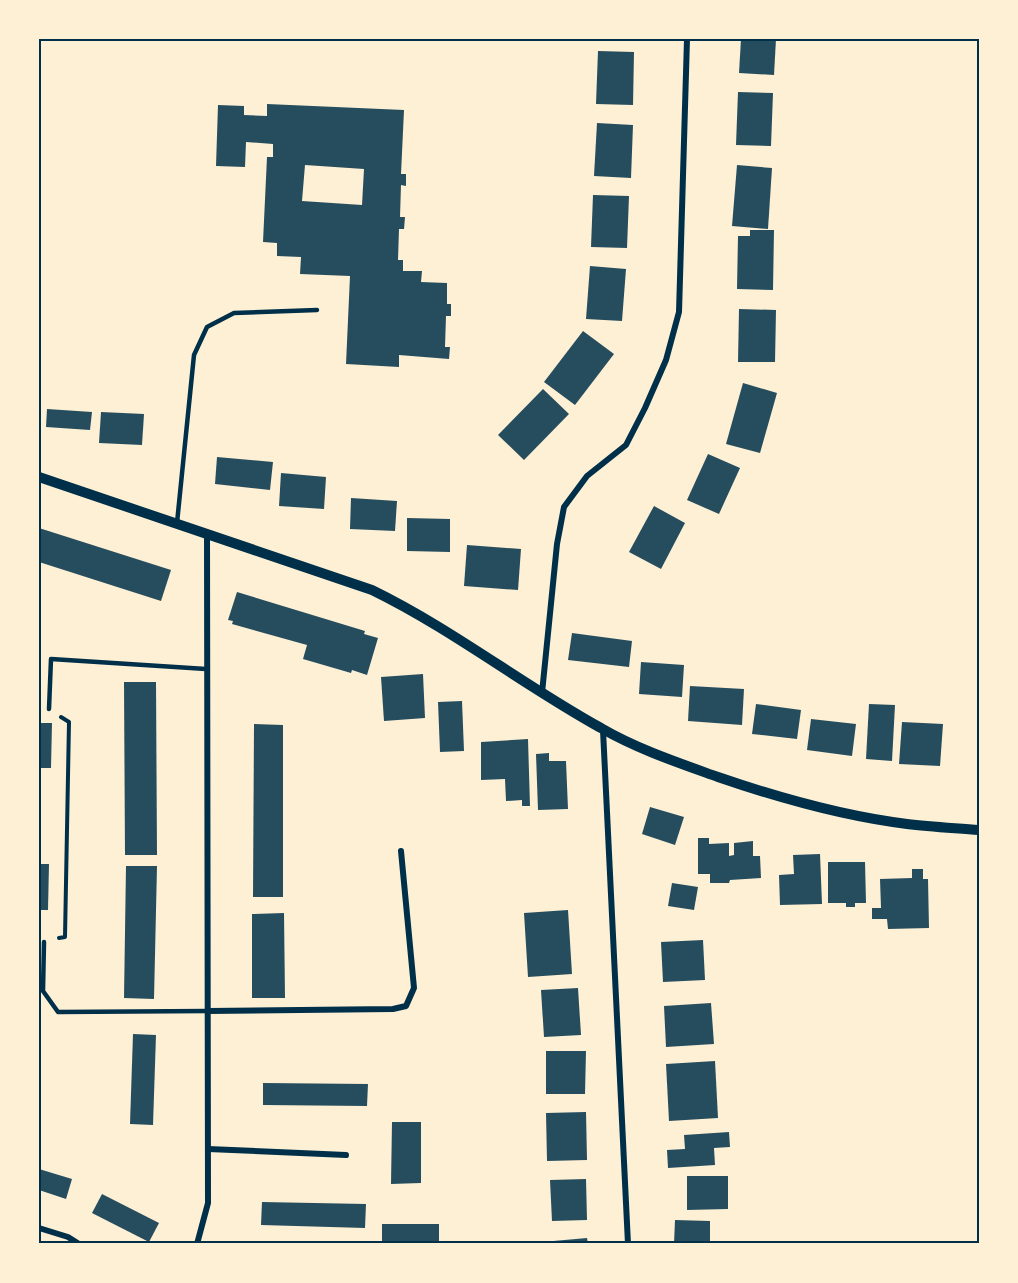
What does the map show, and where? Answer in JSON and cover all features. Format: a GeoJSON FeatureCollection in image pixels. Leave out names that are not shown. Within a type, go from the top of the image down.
{"type":"FeatureCollection","features":[{"type":"Feature","properties":{"kind":"street"},"geometry":{"type":"LineString","coordinates":[[542,694],[557,544],[564,507],[587,476],[626,446],[666,360],[679,312],[687,39]]}},
{"type":"Feature","properties":{"kind":"street"},"geometry":{"type":"LineString","coordinates":[[39,477],[372,590],[409,608],[542,694],[603,730],[693,768],[760,791],[829,810],[906,824],[979,830]]}},
{"type":"Feature","properties":{"kind":"street"},"geometry":{"type":"LineString","coordinates":[[197,1244],[208,1203],[207,533]]}},
{"type":"Feature","properties":{"kind":"street"},"geometry":{"type":"LineString","coordinates":[[603,730],[628,1244]]}},
{"type":"Feature","properties":{"kind":"street"},"geometry":{"type":"LineString","coordinates":[[208,1011],[393,1009],[406,1005],[414,988],[401,851]]}},
{"type":"Feature","properties":{"kind":"street"},"geometry":{"type":"LineString","coordinates":[[208,1149],[346,1155]]}},
{"type":"Feature","properties":{"kind":"street"},"geometry":{"type":"LineString","coordinates":[[39,1228],[68,1237],[79,1244]]}},
{"type":"Feature","properties":{"kind":"lane"},"geometry":{"type":"LineString","coordinates":[[177,523],[194,355],[207,327],[234,313],[317,310]]}},
{"type":"Feature","properties":{"kind":"lane"},"geometry":{"type":"LineString","coordinates":[[49,710],[51,659],[206,669]]}},
{"type":"Feature","properties":{"kind":"lane"},"geometry":{"type":"LineString","coordinates":[[44,942],[43,991],[58,1012],[208,1011]]}},
{"type":"Feature","properties":{"kind":"path"},"geometry":{"type":"LineString","coordinates":[[44,942],[65,937],[69,722],[49,710]]}},
{"type":"Feature","properties":{"kind":"building"},"geometry":{"type":"Polygon","coordinates":[[[741,39],[776,39],[774,75],[739,73],[741,39]]]}},
{"type":"Feature","properties":{"kind":"building"},"geometry":{"type":"Polygon","coordinates":[[[598,51],[634,52],[633,105],[596,104],[598,51]]]}},
{"type":"Feature","properties":{"kind":"building"},"geometry":{"type":"Polygon","coordinates":[[[738,92],[773,93],[771,146],[736,145],[738,92]]]}},
{"type":"Feature","properties":{"kind":"building"},"geometry":{"type":"Polygon","coordinates":[[[267,104],[404,110],[401,174],[406,174],[406,186],[401,185],[400,217],[405,217],[404,229],[399,229],[398,260],[403,260],[403,271],[422,271],[421,282],[447,283],[447,304],[451,304],[451,316],[446,316],[445,347],[450,347],[449,359],[399,355],[399,367],[346,364],[350,276],[300,274],[301,257],[277,256],[277,243],[263,242],[267,157],[273,157],[273,144],[246,142],[245,167],[216,166],[218,105],[244,106],[244,115],[267,116],[267,104]],[[305,165],[302,201],[362,205],[364,169],[305,165]]]}},
{"type":"Feature","properties":{"kind":"building"},"geometry":{"type":"Polygon","coordinates":[[[597,123],[633,125],[631,178],[594,176],[597,123]]]}},
{"type":"Feature","properties":{"kind":"building"},"geometry":{"type":"Polygon","coordinates":[[[737,165],[772,168],[768,229],[732,226],[737,165]]]}},
{"type":"Feature","properties":{"kind":"building"},"geometry":{"type":"Polygon","coordinates":[[[593,195],[629,196],[627,248],[591,247],[593,195]]]}},
{"type":"Feature","properties":{"kind":"building"},"geometry":{"type":"Polygon","coordinates":[[[750,230],[774,230],[773,290],[737,289],[738,236],[750,236],[750,230]]]}},
{"type":"Feature","properties":{"kind":"building"},"geometry":{"type":"Polygon","coordinates":[[[590,266],[626,269],[622,321],[586,319],[590,266]]]}},
{"type":"Feature","properties":{"kind":"building"},"geometry":{"type":"Polygon","coordinates":[[[739,309],[776,310],[775,362],[738,362],[739,309]]]}},
{"type":"Feature","properties":{"kind":"building"},"geometry":{"type":"Polygon","coordinates":[[[583,331],[614,354],[575,405],[544,382],[583,331]]]}},
{"type":"Feature","properties":{"kind":"building"},"geometry":{"type":"Polygon","coordinates":[[[743,383],[777,393],[760,453],[726,444],[743,383]]]}},
{"type":"Feature","properties":{"kind":"building"},"geometry":{"type":"Polygon","coordinates":[[[543,389],[569,414],[524,460],[498,435],[543,389]]]}},
{"type":"Feature","properties":{"kind":"building"},"geometry":{"type":"Polygon","coordinates":[[[47,409],[92,412],[90,430],[46,427],[47,409]]]}},
{"type":"Feature","properties":{"kind":"building"},"geometry":{"type":"Polygon","coordinates":[[[101,412],[144,414],[142,445],[99,443],[101,412]]]}},
{"type":"Feature","properties":{"kind":"building"},"geometry":{"type":"Polygon","coordinates":[[[708,454],[740,468],[719,514],[687,500],[708,454]]]}},
{"type":"Feature","properties":{"kind":"building"},"geometry":{"type":"Polygon","coordinates":[[[217,457],[273,462],[270,490],[215,484],[217,457]]]}},
{"type":"Feature","properties":{"kind":"building"},"geometry":{"type":"Polygon","coordinates":[[[281,473],[326,477],[324,509],[279,506],[281,473]]]}},
{"type":"Feature","properties":{"kind":"building"},"geometry":{"type":"Polygon","coordinates":[[[351,498],[397,501],[395,531],[350,529],[351,498]]]}},
{"type":"Feature","properties":{"kind":"building"},"geometry":{"type":"Polygon","coordinates":[[[654,506],[685,523],[661,569],[629,552],[654,506]]]}},
{"type":"Feature","properties":{"kind":"building"},"geometry":{"type":"Polygon","coordinates":[[[407,518],[450,519],[450,552],[407,551],[407,518]]]}},
{"type":"Feature","properties":{"kind":"building"},"geometry":{"type":"Polygon","coordinates":[[[39,528],[171,570],[161,601],[39,562],[39,528]]]}},
{"type":"Feature","properties":{"kind":"building"},"geometry":{"type":"Polygon","coordinates":[[[467,545],[521,549],[518,590],[464,586],[467,545]]]}},
{"type":"Feature","properties":{"kind":"building"},"geometry":{"type":"Polygon","coordinates":[[[237,592],[365,631],[364,634],[378,638],[367,675],[352,670],[351,673],[303,659],[307,645],[232,624],[233,621],[228,620],[237,592]]]}},
{"type":"Feature","properties":{"kind":"building"},"geometry":{"type":"Polygon","coordinates":[[[572,633],[632,641],[629,667],[568,660],[572,633]]]}},
{"type":"Feature","properties":{"kind":"building"},"geometry":{"type":"Polygon","coordinates":[[[641,662],[684,665],[682,697],[639,694],[641,662]]]}},
{"type":"Feature","properties":{"kind":"building"},"geometry":{"type":"Polygon","coordinates":[[[423,674],[425,718],[384,721],[381,677],[423,674]]]}},
{"type":"Feature","properties":{"kind":"building"},"geometry":{"type":"Polygon","coordinates":[[[124,682],[156,682],[157,855],[125,855],[124,682]]]}},
{"type":"Feature","properties":{"kind":"building"},"geometry":{"type":"Polygon","coordinates":[[[690,686],[744,689],[742,725],[688,721],[690,686]]]}},
{"type":"Feature","properties":{"kind":"building"},"geometry":{"type":"Polygon","coordinates":[[[462,701],[464,751],[440,752],[438,702],[462,701]]]}},
{"type":"Feature","properties":{"kind":"building"},"geometry":{"type":"Polygon","coordinates":[[[756,704],[801,710],[797,739],[752,734],[756,704]]]}},
{"type":"Feature","properties":{"kind":"building"},"geometry":{"type":"Polygon","coordinates":[[[869,704],[895,705],[892,761],[866,759],[869,704]]]}},
{"type":"Feature","properties":{"kind":"building"},"geometry":{"type":"Polygon","coordinates":[[[811,719],[856,724],[852,756],[807,750],[811,719]]]}},
{"type":"Feature","properties":{"kind":"building"},"geometry":{"type":"Polygon","coordinates":[[[902,722],[943,724],[940,766],[899,764],[902,722]]]}},
{"type":"Feature","properties":{"kind":"building"},"geometry":{"type":"Polygon","coordinates":[[[39,723],[52,723],[51,768],[39,768],[39,723]]]}},
{"type":"Feature","properties":{"kind":"building"},"geometry":{"type":"Polygon","coordinates":[[[254,724],[283,725],[283,897],[253,897],[254,724]]]}},
{"type":"Feature","properties":{"kind":"building"},"geometry":{"type":"Polygon","coordinates":[[[528,739],[530,806],[522,806],[522,800],[506,801],[505,779],[481,780],[481,742],[528,739]]]}},
{"type":"Feature","properties":{"kind":"building"},"geometry":{"type":"Polygon","coordinates":[[[549,753],[549,761],[566,761],[568,809],[538,810],[536,754],[549,753]]]}},
{"type":"Feature","properties":{"kind":"building"},"geometry":{"type":"Polygon","coordinates":[[[650,807],[684,817],[675,845],[642,834],[650,807]]]}},
{"type":"Feature","properties":{"kind":"building"},"geometry":{"type":"Polygon","coordinates":[[[698,838],[709,838],[709,844],[729,843],[729,856],[734,855],[734,843],[753,841],[753,856],[760,856],[761,878],[730,880],[729,883],[710,883],[710,874],[698,874],[698,838]]]}},
{"type":"Feature","properties":{"kind":"building"},"geometry":{"type":"Polygon","coordinates":[[[820,854],[822,904],[780,905],[779,875],[794,874],[793,855],[820,854]]]}},
{"type":"Feature","properties":{"kind":"building"},"geometry":{"type":"Polygon","coordinates":[[[828,862],[865,862],[866,903],[855,903],[855,907],[846,907],[846,903],[828,903],[828,862]]]}},
{"type":"Feature","properties":{"kind":"building"},"geometry":{"type":"Polygon","coordinates":[[[39,864],[49,864],[48,910],[39,910],[39,864]]]}},
{"type":"Feature","properties":{"kind":"building"},"geometry":{"type":"Polygon","coordinates":[[[126,866],[157,866],[154,999],[124,998],[126,866]]]}},
{"type":"Feature","properties":{"kind":"building"},"geometry":{"type":"Polygon","coordinates":[[[912,869],[923,869],[923,879],[928,879],[929,928],[888,929],[887,919],[872,919],[872,908],[881,908],[880,879],[912,878],[912,869]]]}},
{"type":"Feature","properties":{"kind":"building"},"geometry":{"type":"Polygon","coordinates":[[[672,883],[698,887],[694,910],[668,906],[672,883]]]}},
{"type":"Feature","properties":{"kind":"building"},"geometry":{"type":"Polygon","coordinates":[[[568,910],[572,974],[528,977],[524,913],[568,910]]]}},
{"type":"Feature","properties":{"kind":"building"},"geometry":{"type":"Polygon","coordinates":[[[284,913],[285,998],[252,998],[252,914],[284,913]]]}},
{"type":"Feature","properties":{"kind":"building"},"geometry":{"type":"Polygon","coordinates":[[[703,940],[705,980],[663,982],[661,942],[703,940]]]}},
{"type":"Feature","properties":{"kind":"building"},"geometry":{"type":"Polygon","coordinates":[[[578,988],[581,1035],[544,1037],[541,990],[578,988]]]}},
{"type":"Feature","properties":{"kind":"building"},"geometry":{"type":"Polygon","coordinates":[[[711,1003],[714,1044],[666,1047],[664,1006],[711,1003]]]}},
{"type":"Feature","properties":{"kind":"building"},"geometry":{"type":"Polygon","coordinates":[[[133,1034],[156,1035],[153,1125],[130,1124],[133,1034]]]}},
{"type":"Feature","properties":{"kind":"building"},"geometry":{"type":"Polygon","coordinates":[[[546,1051],[586,1051],[585,1094],[546,1094],[546,1051]]]}},
{"type":"Feature","properties":{"kind":"building"},"geometry":{"type":"Polygon","coordinates":[[[715,1061],[718,1118],[669,1121],[666,1064],[715,1061]]]}},
{"type":"Feature","properties":{"kind":"building"},"geometry":{"type":"Polygon","coordinates":[[[263,1083],[368,1084],[367,1106],[263,1105],[263,1083]]]}},
{"type":"Feature","properties":{"kind":"building"},"geometry":{"type":"Polygon","coordinates":[[[586,1112],[587,1160],[547,1161],[546,1113],[586,1112]]]}},
{"type":"Feature","properties":{"kind":"building"},"geometry":{"type":"Polygon","coordinates":[[[392,1122],[421,1122],[421,1183],[391,1184],[392,1122]]]}},
{"type":"Feature","properties":{"kind":"building"},"geometry":{"type":"Polygon","coordinates":[[[729,1132],[730,1147],[714,1148],[715,1165],[668,1168],[667,1150],[685,1149],[684,1135],[729,1132]]]}},
{"type":"Feature","properties":{"kind":"building"},"geometry":{"type":"Polygon","coordinates":[[[39,1169],[72,1179],[66,1199],[39,1190],[39,1169]]]}},
{"type":"Feature","properties":{"kind":"building"},"geometry":{"type":"Polygon","coordinates":[[[687,1176],[728,1176],[728,1209],[687,1210],[687,1176]]]}},
{"type":"Feature","properties":{"kind":"building"},"geometry":{"type":"Polygon","coordinates":[[[586,1179],[587,1220],[552,1221],[550,1180],[586,1179]]]}},
{"type":"Feature","properties":{"kind":"building"},"geometry":{"type":"Polygon","coordinates":[[[102,1194],[159,1223],[149,1242],[92,1213],[102,1194]]]}},
{"type":"Feature","properties":{"kind":"building"},"geometry":{"type":"Polygon","coordinates":[[[262,1202],[366,1204],[365,1228],[261,1225],[262,1202]]]}},
{"type":"Feature","properties":{"kind":"building"},"geometry":{"type":"Polygon","coordinates":[[[675,1220],[710,1221],[710,1244],[674,1244],[675,1220]]]}},
{"type":"Feature","properties":{"kind":"building"},"geometry":{"type":"Polygon","coordinates":[[[382,1224],[439,1224],[439,1244],[382,1244],[382,1224]]]}},
{"type":"Feature","properties":{"kind":"building"},"geometry":{"type":"Polygon","coordinates":[[[587,1238],[588,1244],[542,1244],[542,1242],[587,1238]]]}}]}
